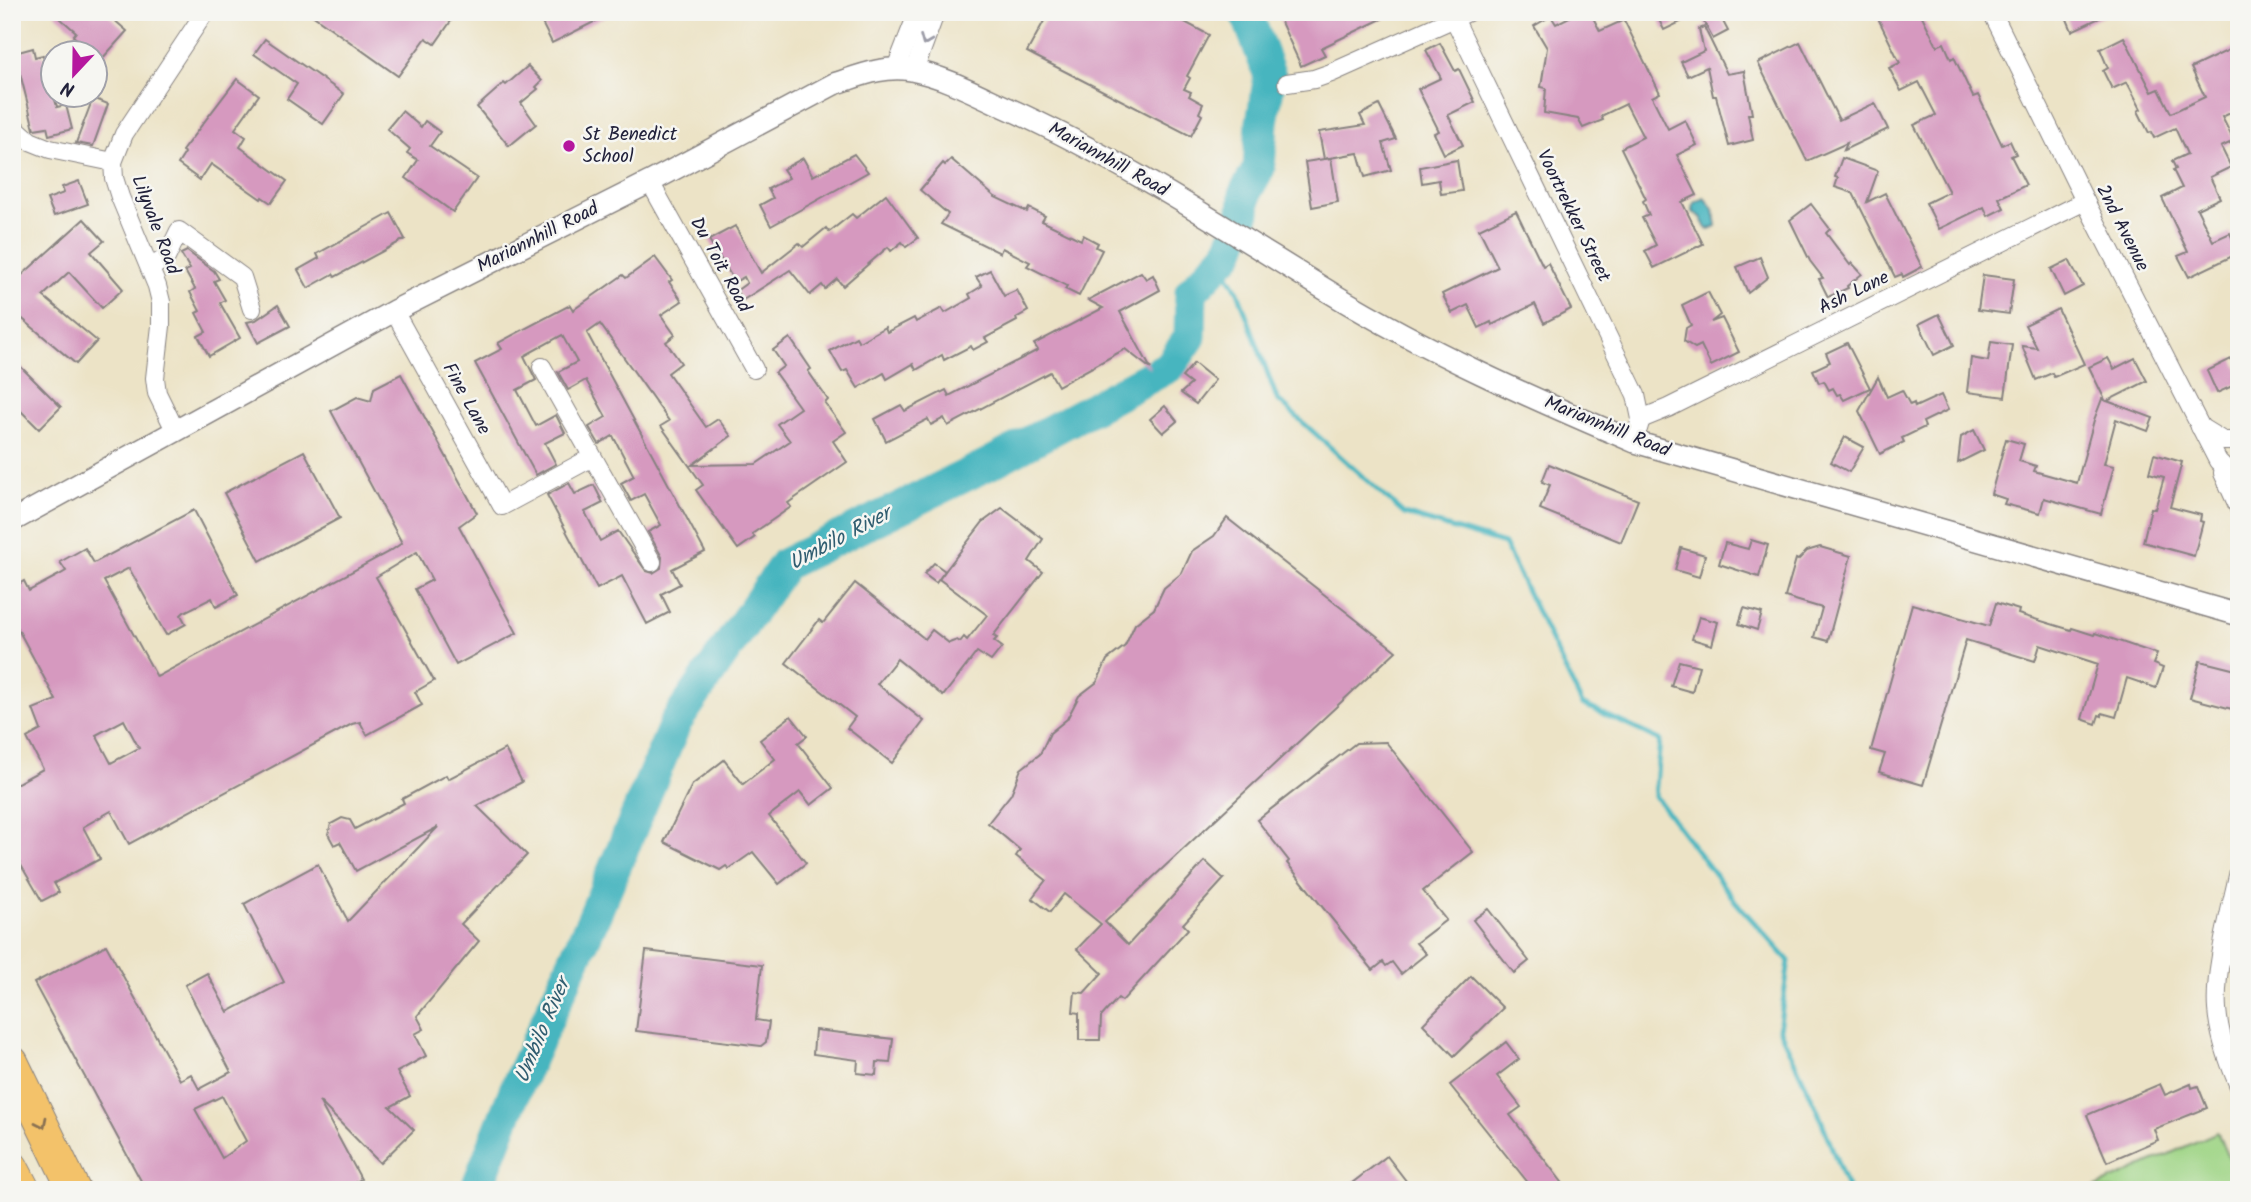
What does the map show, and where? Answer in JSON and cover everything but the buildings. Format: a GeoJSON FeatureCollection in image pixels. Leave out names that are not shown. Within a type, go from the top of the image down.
{"type":"FeatureCollection","features":[{"type":"Feature","properties":{"kind":"highway"},"geometry":{"type":"LineString","coordinates":[[12,1062],[74,1190]]}},
{"type":"Feature","properties":{"kind":"highway"},"geometry":{"type":"LineString","coordinates":[[12,1167],[24,1190]]}},
{"type":"Feature","properties":{"kind":"street","name":"Lilyvale Road"},"geometry":{"type":"LineString","coordinates":[[176,432],[158,393],[155,378],[161,302],[150,268],[120,197],[114,178],[113,162],[124,134],[205,12]]}},
{"type":"Feature","properties":{"kind":"street"},"geometry":{"type":"LineString","coordinates":[[905,69],[918,12]]}},
{"type":"Feature","properties":{"kind":"street"},"geometry":{"type":"LineString","coordinates":[[905,69],[938,12]]}},
{"type":"Feature","properties":{"kind":"street","name":"2nd Avenue"},"geometry":{"type":"LineString","coordinates":[[1992,12],[2218,461],[2239,508]]}},
{"type":"Feature","properties":{"kind":"street"},"geometry":{"type":"LineString","coordinates":[[1287,83],[1331,73],[1458,15]]}},
{"type":"Feature","properties":{"kind":"street","name":"Voortrekker Street"},"geometry":{"type":"LineString","coordinates":[[1458,15],[1636,395],[1641,419]]}},
{"type":"Feature","properties":{"kind":"street","name":"Mariannhill Road"},"geometry":{"type":"LineString","coordinates":[[12,521],[394,311],[650,182],[715,157],[834,84],[872,72],[905,69],[963,88],[1037,121],[1208,217],[1408,338],[1486,377],[1635,442],[2239,615]]}},
{"type":"Feature","properties":{"kind":"street"},"geometry":{"type":"LineString","coordinates":[[12,125],[30,141],[50,149],[113,162]]}},
{"type":"Feature","properties":{"kind":"street","name":"Du Toit Road"},"geometry":{"type":"LineString","coordinates":[[650,182],[754,369]]}},
{"type":"Feature","properties":{"kind":"street","name":"Ash Lane"},"geometry":{"type":"LineString","coordinates":[[1641,419],[1873,308],[2085,201]]}},
{"type":"Feature","properties":{"kind":"street"},"geometry":{"type":"LineString","coordinates":[[150,268],[166,258],[179,231],[242,277],[252,309]]}},
{"type":"Feature","properties":{"kind":"street","name":"Fine Lane"},"geometry":{"type":"LineString","coordinates":[[394,311],[502,506],[592,458]]}},
{"type":"Feature","properties":{"kind":"street"},"geometry":{"type":"LineString","coordinates":[[542,367],[652,562]]}},
{"type":"Feature","properties":{"kind":"street"},"geometry":{"type":"LineString","coordinates":[[1635,442],[1641,419]]}},
{"type":"Feature","properties":{"kind":"street"},"geometry":{"type":"LineString","coordinates":[[2200,427],[2223,441],[2239,441]]}},
{"type":"Feature","properties":{"kind":"street","name":"2nd Avenue"},"geometry":{"type":"LineString","coordinates":[[2218,461],[2239,482]]}},
{"type":"Feature","properties":{"kind":"street"},"geometry":{"type":"LineString","coordinates":[[2239,871],[2225,936],[2216,1006],[2229,1064],[2239,1086]]}},
{"type":"Feature","properties":{"kind":"green space"},"geometry":{"type":"Polygon","coordinates":[[[2217,1132],[2239,1181],[2239,1190],[2090,1190],[2217,1132]]]}},
{"type":"Feature","properties":{"kind":"water"},"geometry":{"type":"Polygon","coordinates":[[[1704,198],[1712,207],[1717,222],[1717,226],[1708,230],[1701,217],[1693,212],[1694,203],[1704,198]]]}},
{"type":"Feature","properties":{"kind":"waterway","name":"Umbilo River"},"geometry":{"type":"LineString","coordinates":[[476,1190],[516,1088],[593,919],[676,722],[785,564],[991,463],[1170,366],[1190,337],[1191,292],[1229,252],[1244,212],[1245,193],[1259,168],[1262,122],[1270,76],[1246,12]]}},
{"type":"Feature","properties":{"kind":"waterway"},"geometry":{"type":"LineString","coordinates":[[1229,252],[1225,270],[1238,292],[1277,399],[1404,514],[1504,544],[1582,704],[1660,740],[1655,796],[1735,901],[1789,961],[1779,1029],[1817,1109],[1848,1190]]}},
{"type":"Feature","properties":{"kind":"place","name":"St Benedict School"},"geometry":{"type":"Point","coordinates":[569,146]}}]}
